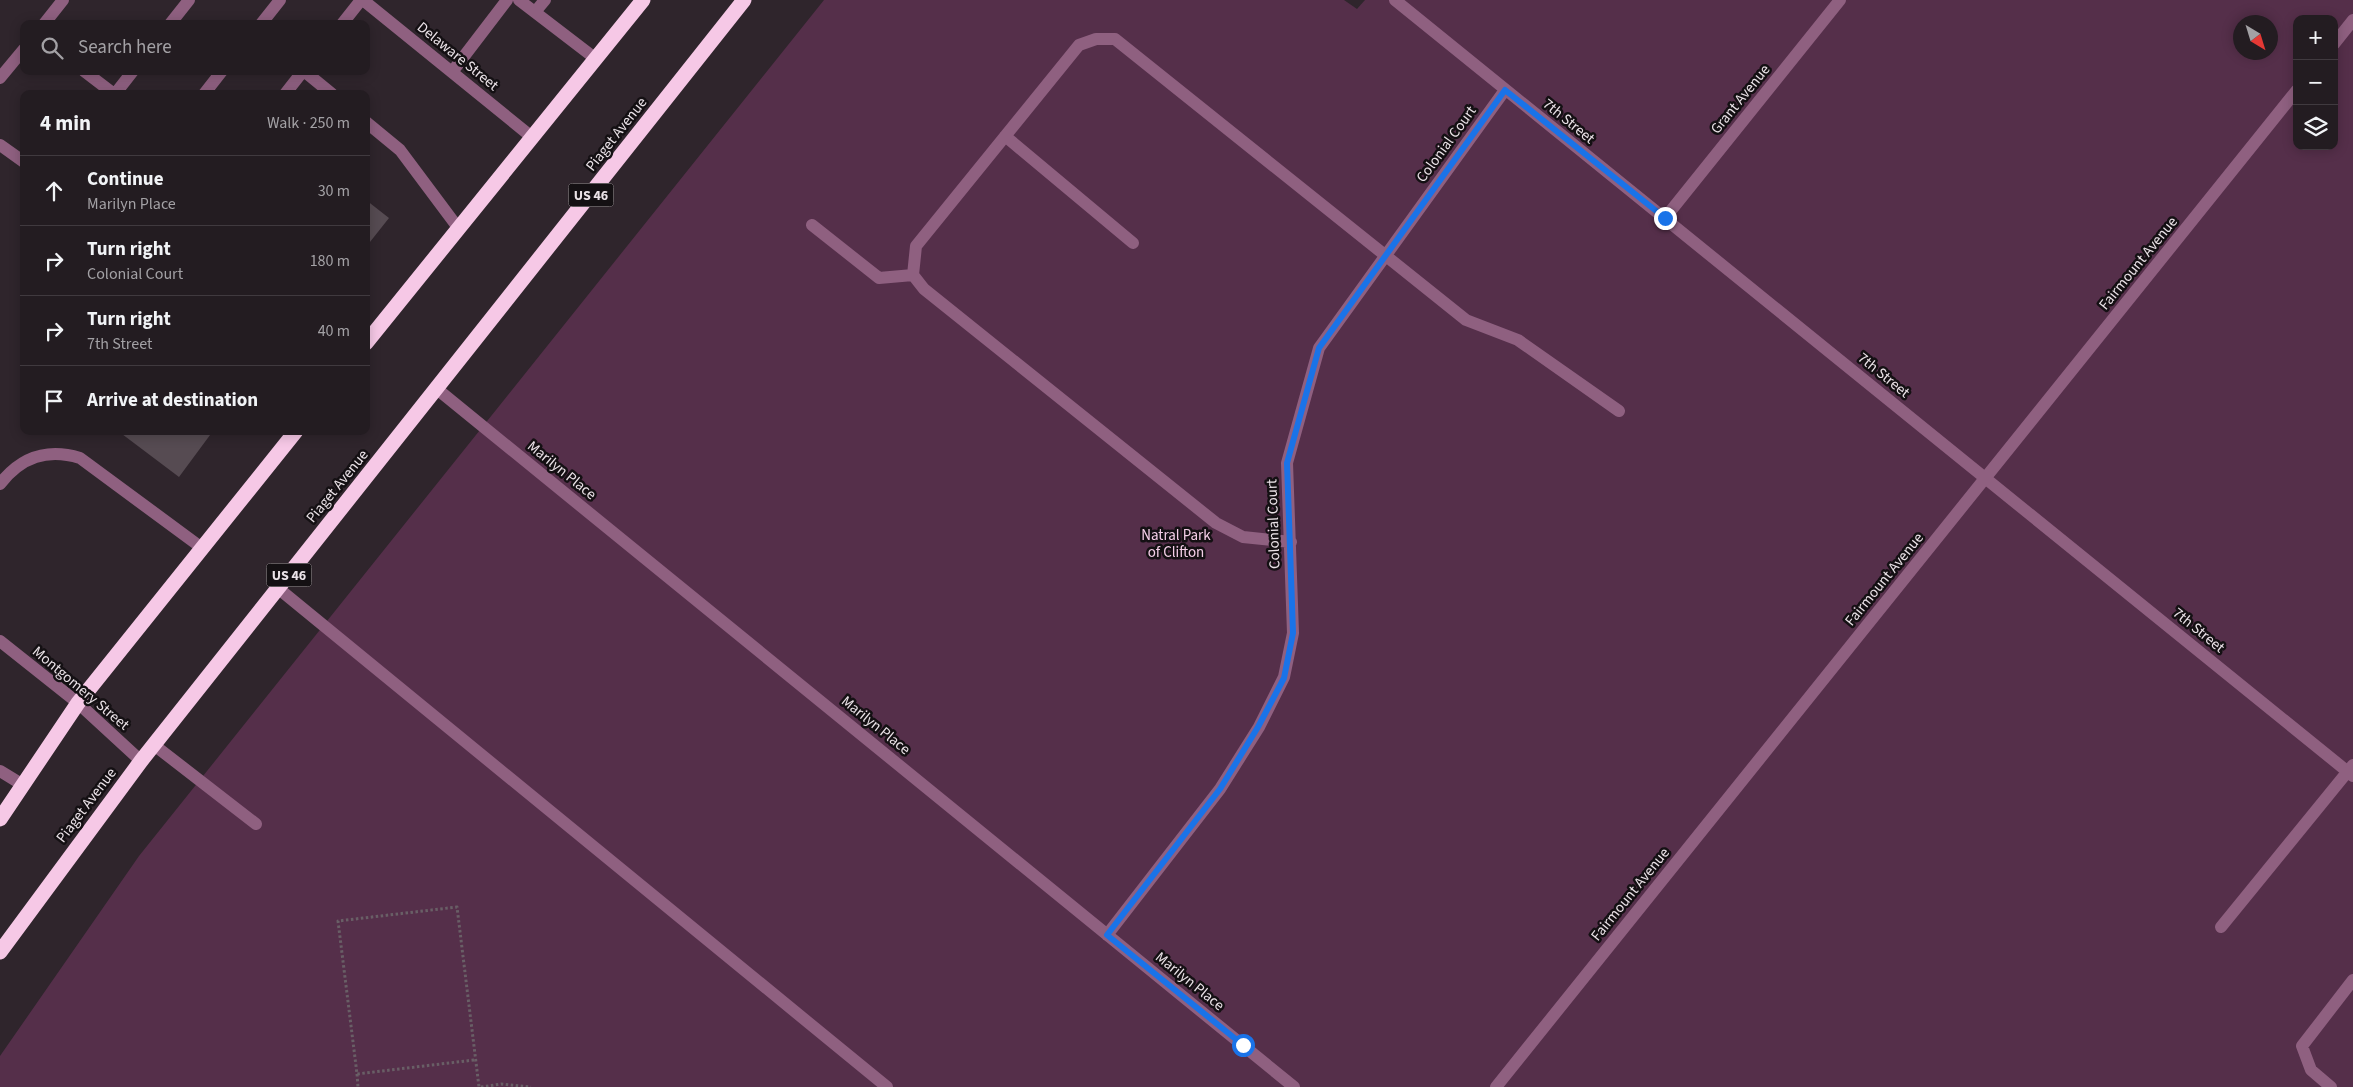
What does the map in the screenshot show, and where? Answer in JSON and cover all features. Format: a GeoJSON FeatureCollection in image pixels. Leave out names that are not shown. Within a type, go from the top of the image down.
{"type":"FeatureCollection","features":[{"type":"Feature","properties":{"kind":"highway"},"geometry":{"type":"LineString","coordinates":[[370,338],[644,0]]}},
{"type":"Feature","properties":{"kind":"highway","name":"Piaget Avenue"},"geometry":{"type":"LineString","coordinates":[[0,952],[141,761],[744,0]]}},
{"type":"Feature","properties":{"kind":"highway"},"geometry":{"type":"LineString","coordinates":[[0,819],[78,703],[293,435]]}},
{"type":"Feature","properties":{"kind":"street"},"geometry":{"type":"LineString","coordinates":[[47,20],[63,0]]}},
{"type":"Feature","properties":{"kind":"street"},"geometry":{"type":"LineString","coordinates":[[173,20],[188,0]]}},
{"type":"Feature","properties":{"kind":"street"},"geometry":{"type":"LineString","coordinates":[[264,20],[280,0]]}},
{"type":"Feature","properties":{"kind":"street"},"geometry":{"type":"LineString","coordinates":[[345,20],[362,0]]}},
{"type":"Feature","properties":{"kind":"street","name":"Delaware Street"},"geometry":{"type":"LineString","coordinates":[[362,0],[533,138]]}},
{"type":"Feature","properties":{"kind":"street"},"geometry":{"type":"LineString","coordinates":[[452,72],[508,0]]}},
{"type":"Feature","properties":{"kind":"street"},"geometry":{"type":"LineString","coordinates":[[519,0],[596,59]]}},
{"type":"Feature","properties":{"kind":"street"},"geometry":{"type":"LineString","coordinates":[[535,12],[545,0]]}},
{"type":"Feature","properties":{"kind":"street","name":"7th Street"},"geometry":{"type":"LineString","coordinates":[[1395,0],[1985,478],[2351,771]]}},
{"type":"Feature","properties":{"kind":"street","name":"Grant Avenue"},"geometry":{"type":"LineString","coordinates":[[1665,218],[1840,0]]}},
{"type":"Feature","properties":{"kind":"street"},"geometry":{"type":"LineString","coordinates":[[2338,39],[2353,20]]}},
{"type":"Feature","properties":{"kind":"street"},"geometry":{"type":"LineString","coordinates":[[1290,542],[1243,537],[1216,524],[924,289],[913,275],[916,246],[1079,45],[1096,39],[1114,39],[1466,320],[1518,340],[1619,411]]}},
{"type":"Feature","properties":{"kind":"street"},"geometry":{"type":"LineString","coordinates":[[0,78],[20,53]]}},
{"type":"Feature","properties":{"kind":"street"},"geometry":{"type":"LineString","coordinates":[[89,75],[110,90]]}},
{"type":"Feature","properties":{"kind":"street"},"geometry":{"type":"LineString","coordinates":[[118,90],[130,75]]}},
{"type":"Feature","properties":{"kind":"street"},"geometry":{"type":"LineString","coordinates":[[207,90],[219,75]]}},
{"type":"Feature","properties":{"kind":"street"},"geometry":{"type":"LineString","coordinates":[[288,90],[301,75]]}},
{"type":"Feature","properties":{"kind":"street"},"geometry":{"type":"LineString","coordinates":[[309,75],[327,90]]}},
{"type":"Feature","properties":{"kind":"street","name":"Colonial Court"},"geometry":{"type":"LineString","coordinates":[[1107,935],[1220,789],[1258,727],[1284,678],[1293,633],[1287,463],[1319,348],[1505,90]]}},
{"type":"Feature","properties":{"kind":"street","name":"Fairmount Avenue"},"geometry":{"type":"LineString","coordinates":[[1496,1087],[2293,95]]}},
{"type":"Feature","properties":{"kind":"street"},"geometry":{"type":"LineString","coordinates":[[370,125],[400,150],[459,229]]}},
{"type":"Feature","properties":{"kind":"street"},"geometry":{"type":"LineString","coordinates":[[1005,136],[1133,244]]}},
{"type":"Feature","properties":{"kind":"street"},"geometry":{"type":"LineString","coordinates":[[0,144],[20,159]]}},
{"type":"Feature","properties":{"kind":"street"},"geometry":{"type":"LineString","coordinates":[[812,226],[879,278],[913,275]]}},
{"type":"Feature","properties":{"kind":"street","name":"Marilyn Place"},"geometry":{"type":"LineString","coordinates":[[437,389],[1294,1087]]}},
{"type":"Feature","properties":{"kind":"street"},"geometry":{"type":"LineString","coordinates":[[0,484],[12,470],[40,455],[62,453],[80,458],[202,548]]}},
{"type":"Feature","properties":{"kind":"street"},"geometry":{"type":"LineString","coordinates":[[279,589],[886,1087]]}},
{"type":"Feature","properties":{"kind":"street","name":"Montgomery Street"},"geometry":{"type":"LineString","coordinates":[[0,640],[78,703],[141,761]]}},
{"type":"Feature","properties":{"kind":"street"},"geometry":{"type":"LineString","coordinates":[[154,745],[256,824]]}},
{"type":"Feature","properties":{"kind":"street"},"geometry":{"type":"LineString","coordinates":[[0,771],[23,785]]}},
{"type":"Feature","properties":{"kind":"street"},"geometry":{"type":"LineString","coordinates":[[2222,927],[2351,771]]}},
{"type":"Feature","properties":{"kind":"street"},"geometry":{"type":"LineString","coordinates":[[2332,1087],[2311,1070],[2302,1046],[2353,980]]}},
{"type":"Feature","properties":{"kind":"path"},"geometry":{"type":"LineString","coordinates":[[358,1087],[338,921],[457,907],[474,1060],[480,1087],[501,1084],[531,1087]]}},
{"type":"Feature","properties":{"kind":"path"},"geometry":{"type":"LineString","coordinates":[[357,1074],[474,1060]]}},
{"type":"Feature","properties":{"kind":"green space","name":"Natral Park of Clifton"},"geometry":{"type":"Polygon","coordinates":[[[824,0],[1344,0],[1357,9],[1365,0],[2353,0],[2353,1087],[0,1087],[0,1056],[139,856],[824,0]]]}},
{"type":"Feature","properties":{"kind":"building"},"geometry":{"type":"Polygon","coordinates":[[[370,203],[389,218],[370,242],[370,203]]]}},
{"type":"Feature","properties":{"kind":"building"},"geometry":{"type":"Polygon","coordinates":[[[123,435],[210,435],[179,477],[123,435]]]}},
{"type":"Feature","properties":{"kind":"route"},"geometry":{"type":"LineString","coordinates":[[1243,1045],[1107,935],[1220,789],[1258,727],[1284,678],[1293,633],[1287,463],[1319,348],[1505,90],[1665,218]]}}]}
